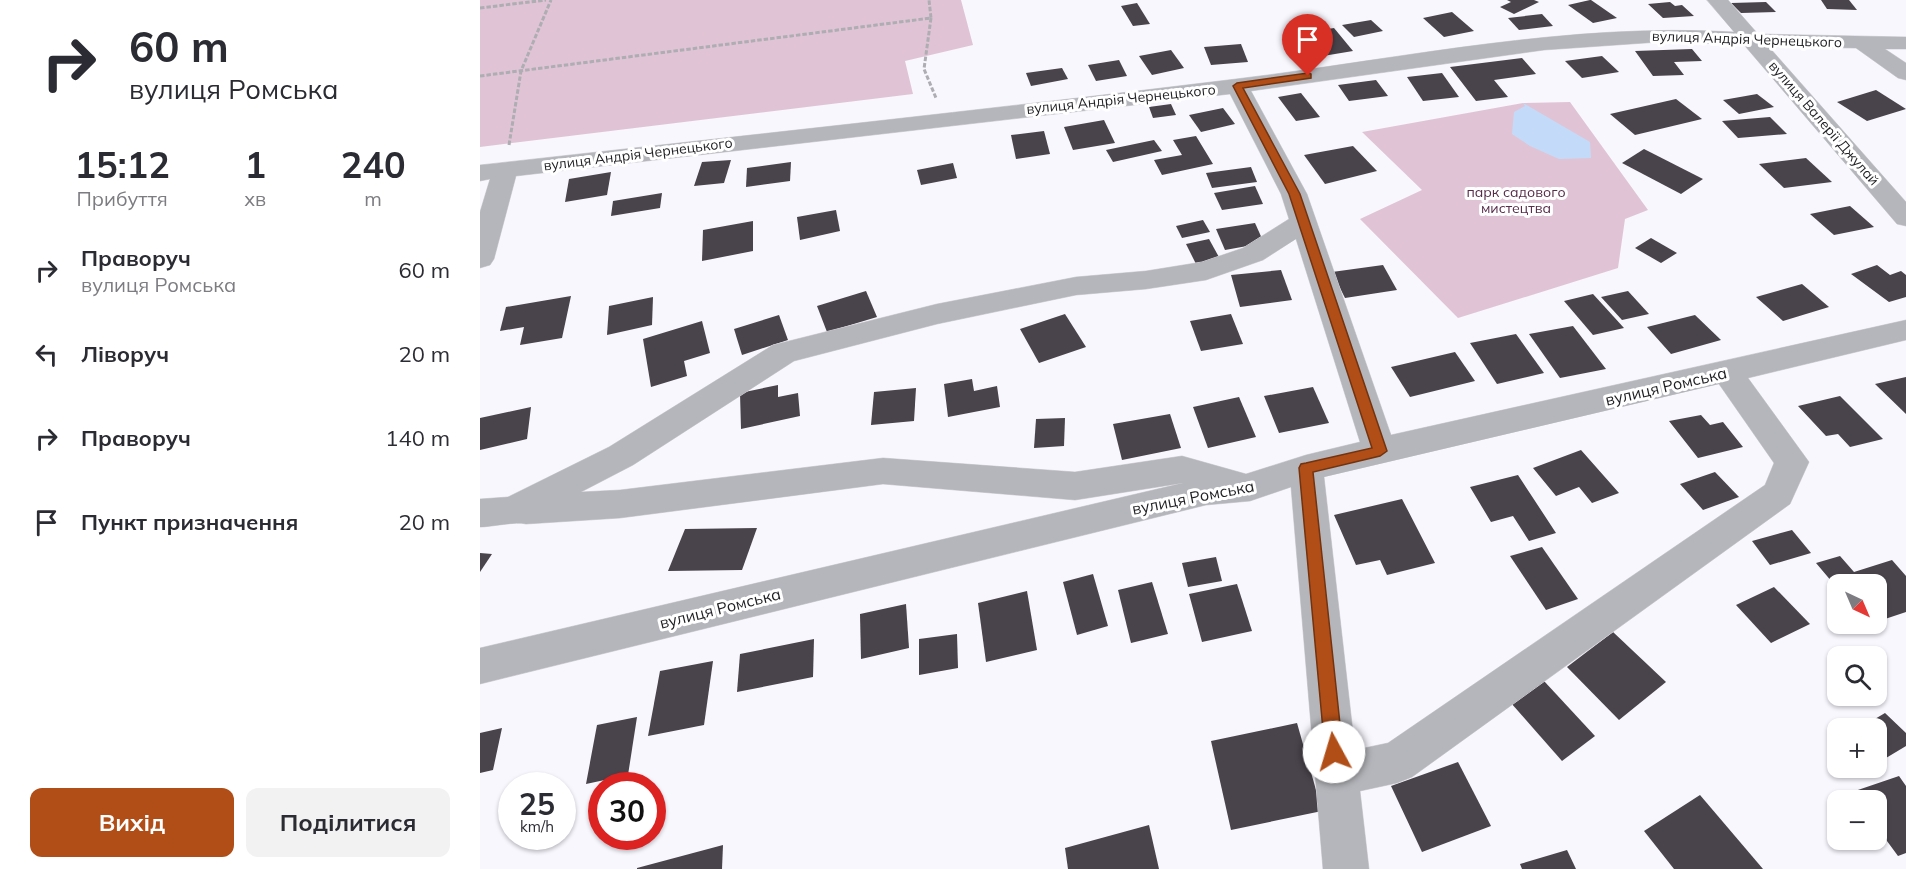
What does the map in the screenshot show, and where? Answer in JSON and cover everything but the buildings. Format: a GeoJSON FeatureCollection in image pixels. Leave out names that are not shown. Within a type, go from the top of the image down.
{"type":"FeatureCollection","features":[{"type":"Feature","properties":{"kind":"street","name":"вулиця Валерії Джулай"},"geometry":{"type":"LineString","coordinates":[[1718,0],[1906,219]]}},
{"type":"Feature","properties":{"kind":"street","name":"вулиця Андрія Чернецького"},"geometry":{"type":"LineString","coordinates":[[493,171],[1237,86],[1544,44],[1674,35],[1753,40],[1804,39],[1906,43]]}},
{"type":"Feature","properties":{"kind":"street"},"geometry":{"type":"LineString","coordinates":[[1862,43],[1906,73]]}},
{"type":"Feature","properties":{"kind":"street"},"geometry":{"type":"LineString","coordinates":[[1237,86],[1294,194],[1380,451]]}},
{"type":"Feature","properties":{"kind":"street"},"geometry":{"type":"LineString","coordinates":[[480,259],[493,171]]}},
{"type":"Feature","properties":{"kind":"street"},"geometry":{"type":"LineString","coordinates":[[496,512],[621,456],[784,353],[937,314],[1076,286],[1146,280],[1206,271],[1253,254],[1304,222]]}},
{"type":"Feature","properties":{"kind":"street","name":"вулиця Ромська"},"geometry":{"type":"LineString","coordinates":[[480,666],[1206,491],[1250,487],[1306,468],[1906,330]]}},
{"type":"Feature","properties":{"kind":"street"},"geometry":{"type":"LineString","coordinates":[[1337,775],[1397,762],[1778,494],[1792,462],[1726,372]]}},
{"type":"Feature","properties":{"kind":"street"},"geometry":{"type":"LineString","coordinates":[[1306,468],[1346,869]]}},
{"type":"Feature","properties":{"kind":"street"},"geometry":{"type":"LineString","coordinates":[[496,512],[620,504],[883,471],[1075,486],[1182,469],[1250,487]]}},
{"type":"Feature","properties":{"kind":"path"},"geometry":{"type":"LineString","coordinates":[[480,8],[548,0],[521,71],[493,171]]}},
{"type":"Feature","properties":{"kind":"path"},"geometry":{"type":"LineString","coordinates":[[929,0],[931,18],[924,69],[945,118]]}},
{"type":"Feature","properties":{"kind":"path"},"geometry":{"type":"LineString","coordinates":[[480,76],[931,18]]}},
{"type":"Feature","properties":{"kind":"green space"},"geometry":{"type":"Polygon","coordinates":[[[480,0],[961,0],[973,45],[905,61],[913,94],[480,147],[480,0]]]}},
{"type":"Feature","properties":{"kind":"green space","name":"парк садового мистецтва"},"geometry":{"type":"Polygon","coordinates":[[[1570,102],[1648,210],[1625,219],[1618,268],[1458,318],[1360,219],[1422,190],[1362,132],[1523,103],[1570,102]]]}},
{"type":"Feature","properties":{"kind":"water"},"geometry":{"type":"Polygon","coordinates":[[[1523,103],[1590,142],[1591,158],[1559,159],[1530,146],[1512,134],[1514,112],[1525,106],[1523,103]]]}},
{"type":"Feature","properties":{"kind":"route"},"geometry":{"type":"LineString","coordinates":[[1308,76],[1237,86],[1294,194],[1380,451],[1306,468],[1334,752]]}}]}
